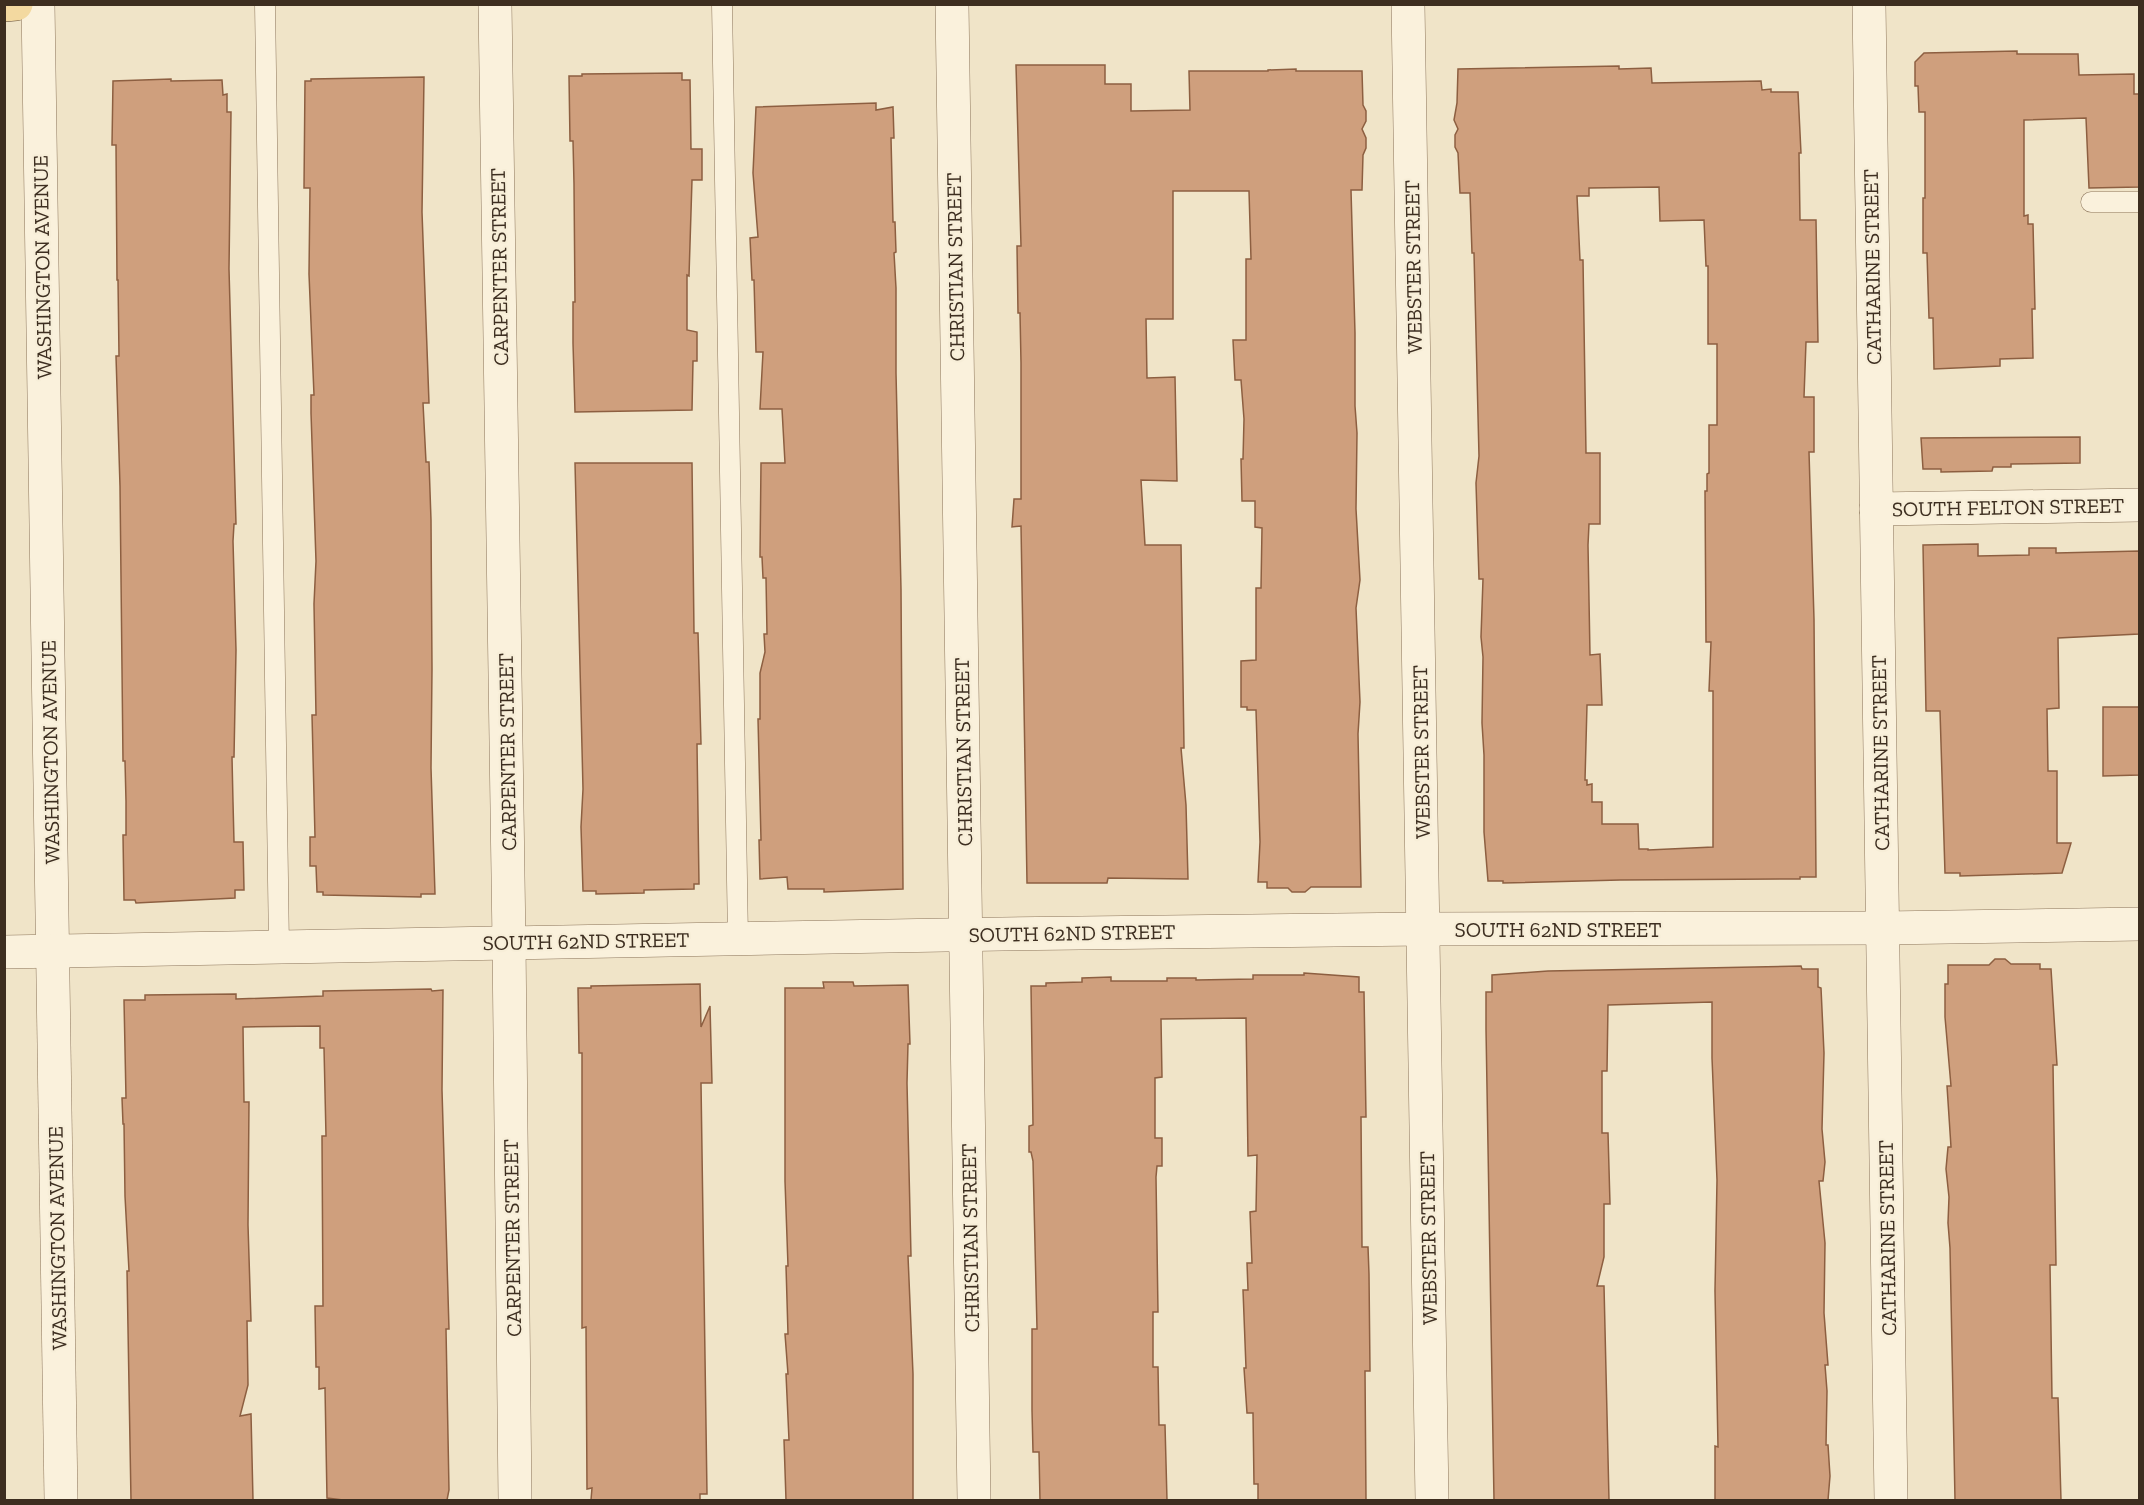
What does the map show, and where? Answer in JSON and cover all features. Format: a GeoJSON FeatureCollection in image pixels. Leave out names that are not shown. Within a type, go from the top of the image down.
{"type":"FeatureCollection","features":[{"type":"Feature","properties":{"kind":"main road"},"geometry":{"type":"LineString","coordinates":[[4,5],[16,4]]}},
{"type":"Feature","properties":{"kind":"street","name":"WASHINGTON AVENUE"},"geometry":{"type":"LineString","coordinates":[[38,4],[61,1500]]}},
{"type":"Feature","properties":{"kind":"street","name":"CARPENTER STREET"},"geometry":{"type":"LineString","coordinates":[[495,4],[515,1500]]}},
{"type":"Feature","properties":{"kind":"street","name":"CHRISTIAN STREET"},"geometry":{"type":"LineString","coordinates":[[952,4],[974,1500]]}},
{"type":"Feature","properties":{"kind":"street","name":"WEBSTER STREET"},"geometry":{"type":"LineString","coordinates":[[1408,4],[1432,1500]]}},
{"type":"Feature","properties":{"kind":"street","name":"CATHARINE STREET"},"geometry":{"type":"LineString","coordinates":[[1869,4],[1891,1500]]}},
{"type":"Feature","properties":{"kind":"street","name":"SOUTH FELTON STREET"},"geometry":{"type":"LineString","coordinates":[[1876,509],[2139,505]]}},
{"type":"Feature","properties":{"kind":"street","name":"SOUTH 62ND STREET"},"geometry":{"type":"LineString","coordinates":[[4,952],[965,935],[2139,924]]}},
{"type":"Feature","properties":{"kind":"lane"},"geometry":{"type":"LineString","coordinates":[[265,4],[279,947]]}},
{"type":"Feature","properties":{"kind":"lane"},"geometry":{"type":"LineString","coordinates":[[722,4],[738,938]]}},
{"type":"Feature","properties":{"kind":"lane"},"geometry":{"type":"LineString","coordinates":[[2091,202],[2139,202]]}},
{"type":"Feature","properties":{"kind":"building"},"geometry":{"type":"Polygon","coordinates":[[[2017,51],[2017,54],[2078,54],[2079,75],[2134,74],[2134,94],[2139,94],[2139,187],[2089,188],[2086,118],[2024,120],[2024,216],[2028,215],[2028,224],[2033,224],[2035,309],[2032,309],[2033,358],[2000,359],[2000,366],[1934,369],[1933,318],[1929,318],[1927,253],[1923,253],[1925,112],[1919,112],[1918,86],[1915,86],[1915,62],[1924,53],[2017,51]]]}},
{"type":"Feature","properties":{"kind":"building"},"geometry":{"type":"Polygon","coordinates":[[[1016,65],[1105,65],[1105,84],[1131,84],[1131,111],[1190,110],[1189,71],[1296,69],[1296,71],[1362,71],[1366,121],[1362,129],[1366,138],[1366,148],[1363,155],[1362,190],[1351,190],[1357,433],[1356,509],[1360,580],[1356,608],[1360,702],[1358,734],[1361,887],[1311,887],[1305,892],[1292,892],[1288,888],[1267,888],[1267,882],[1258,882],[1260,842],[1256,710],[1241,707],[1241,661],[1256,660],[1256,588],[1261,588],[1262,528],[1255,527],[1255,501],[1242,501],[1241,459],[1243,459],[1244,419],[1241,380],[1235,380],[1233,340],[1246,340],[1246,259],[1251,259],[1249,191],[1173,191],[1173,319],[1146,319],[1147,378],[1175,377],[1177,481],[1141,480],[1145,545],[1181,545],[1184,748],[1181,748],[1186,805],[1188,879],[1108,878],[1107,883],[1027,883],[1021,526],[1012,527],[1014,499],[1021,499],[1021,363],[1017,246],[1021,246],[1016,65]]]}},
{"type":"Feature","properties":{"kind":"building"},"geometry":{"type":"Polygon","coordinates":[[[1619,66],[1619,69],[1651,68],[1652,83],[1761,81],[1762,90],[1798,92],[1801,153],[1799,153],[1800,220],[1816,220],[1818,342],[1806,342],[1804,397],[1814,397],[1814,452],[1809,452],[1814,619],[1816,877],[1503,883],[1503,881],[1488,881],[1484,832],[1482,723],[1483,579],[1479,579],[1476,483],[1479,456],[1474,253],[1472,253],[1470,193],[1460,193],[1458,153],[1455,147],[1455,135],[1458,129],[1454,120],[1458,69],[1619,66]],[[1659,187],[1589,188],[1589,196],[1577,196],[1580,260],[1583,260],[1586,453],[1600,453],[1600,524],[1589,524],[1588,545],[1590,655],[1600,654],[1602,705],[1587,705],[1585,780],[1587,780],[1587,785],[1592,784],[1592,802],[1602,802],[1602,824],[1638,824],[1639,849],[1648,850],[1713,847],[1713,691],[1709,691],[1711,642],[1706,642],[1705,491],[1707,491],[1707,474],[1709,473],[1709,425],[1717,425],[1717,344],[1708,344],[1708,266],[1706,266],[1704,220],[1660,221],[1659,187]]]}},
{"type":"Feature","properties":{"kind":"building"},"geometry":{"type":"Polygon","coordinates":[[[682,73],[682,80],[690,80],[691,149],[702,149],[702,180],[692,180],[689,276],[687,275],[687,330],[697,332],[697,361],[693,361],[692,410],[575,412],[574,184],[573,141],[570,141],[569,76],[682,73]]]}},
{"type":"Feature","properties":{"kind":"building"},"geometry":{"type":"Polygon","coordinates":[[[424,77],[422,212],[429,403],[423,403],[426,462],[429,462],[431,520],[431,768],[435,894],[421,894],[421,897],[323,895],[323,892],[317,892],[316,866],[310,866],[310,837],[315,837],[312,715],[316,715],[314,604],[316,561],[311,413],[311,395],[314,395],[309,274],[310,188],[304,188],[305,81],[424,77]]]}},
{"type":"Feature","properties":{"kind":"building"},"geometry":{"type":"Polygon","coordinates":[[[171,79],[171,81],[222,80],[223,95],[227,94],[227,112],[231,112],[229,269],[236,524],[234,524],[233,541],[236,650],[234,757],[232,757],[234,842],[243,842],[244,890],[235,890],[235,898],[136,903],[135,900],[124,900],[123,835],[126,835],[126,801],[125,761],[123,761],[116,356],[119,356],[118,280],[116,145],[112,145],[113,81],[171,79]]]}},
{"type":"Feature","properties":{"kind":"building"},"geometry":{"type":"Polygon","coordinates":[[[876,103],[876,110],[893,107],[894,138],[891,138],[896,252],[894,253],[901,589],[903,889],[824,892],[824,889],[788,889],[787,877],[760,879],[758,719],[760,719],[760,673],[765,652],[764,634],[767,634],[766,578],[763,578],[762,557],[760,557],[761,463],[785,463],[782,409],[760,409],[763,352],[756,352],[750,238],[758,237],[753,173],[756,107],[876,103]]]}},
{"type":"Feature","properties":{"kind":"building"},"geometry":{"type":"Polygon","coordinates":[[[2080,437],[2080,463],[2011,464],[2011,467],[1993,467],[1992,471],[1941,472],[1941,469],[1923,469],[1921,438],[2080,437]]]}},
{"type":"Feature","properties":{"kind":"building"},"geometry":{"type":"Polygon","coordinates":[[[575,463],[692,463],[694,633],[698,633],[701,744],[697,744],[699,884],[694,884],[694,889],[596,894],[596,891],[583,891],[581,827],[583,789],[575,463]]]}},
{"type":"Feature","properties":{"kind":"building"},"geometry":{"type":"Polygon","coordinates":[[[1978,544],[1978,556],[2029,555],[2029,548],[2056,548],[2056,553],[2139,551],[2139,634],[2058,638],[2059,708],[2047,709],[2048,771],[2057,771],[2057,843],[2071,843],[2062,873],[1960,876],[1960,873],[1945,873],[1940,711],[1926,711],[1923,545],[1978,544]]]}},
{"type":"Feature","properties":{"kind":"building"},"geometry":{"type":"Polygon","coordinates":[[[2103,707],[2139,707],[2139,775],[2103,776],[2103,707]]]}},
{"type":"Feature","properties":{"kind":"building"},"geometry":{"type":"Polygon","coordinates":[[[1995,959],[2005,959],[2011,964],[2040,964],[2040,969],[2051,969],[2057,1065],[2053,1065],[2056,1265],[2050,1265],[2052,1398],[2058,1398],[2061,1500],[1955,1500],[1949,1197],[1946,1169],[1948,1147],[1951,1147],[1947,1086],[1951,1086],[1945,1017],[1945,984],[1948,984],[1948,965],[1989,965],[1995,959]]]}},
{"type":"Feature","properties":{"kind":"building"},"geometry":{"type":"Polygon","coordinates":[[[1801,966],[1802,969],[1818,969],[1818,987],[1821,988],[1824,1053],[1822,1129],[1825,1162],[1823,1181],[1819,1181],[1825,1243],[1824,1313],[1828,1365],[1825,1365],[1826,1445],[1828,1445],[1830,1476],[1828,1500],[1715,1500],[1715,1446],[1718,1447],[1715,1291],[1717,1180],[1712,1002],[1608,1005],[1607,1071],[1602,1071],[1602,1133],[1608,1133],[1610,1204],[1604,1204],[1604,1257],[1597,1286],[1604,1286],[1609,1500],[1494,1500],[1486,1029],[1486,992],[1492,992],[1492,975],[1548,971],[1801,966]]]}},
{"type":"Feature","properties":{"kind":"building"},"geometry":{"type":"Polygon","coordinates":[[[1304,973],[1359,977],[1359,992],[1364,992],[1366,1117],[1361,1117],[1362,1247],[1368,1247],[1370,1371],[1365,1371],[1366,1500],[1258,1500],[1258,1484],[1254,1484],[1253,1413],[1247,1413],[1244,1368],[1246,1368],[1243,1290],[1248,1290],[1247,1263],[1252,1263],[1250,1212],[1256,1211],[1257,1155],[1248,1156],[1246,1018],[1161,1019],[1162,1077],[1155,1078],[1155,1138],[1162,1138],[1162,1166],[1157,1166],[1156,1177],[1158,1312],[1153,1312],[1153,1367],[1158,1367],[1159,1425],[1165,1425],[1167,1500],[1040,1500],[1039,1452],[1033,1452],[1032,1410],[1032,1329],[1037,1329],[1033,1161],[1031,1152],[1029,1152],[1029,1126],[1033,1125],[1031,986],[1046,986],[1046,983],[1082,982],[1082,978],[1111,977],[1111,981],[1167,981],[1167,978],[1253,979],[1253,975],[1304,975],[1304,973]]]}},
{"type":"Feature","properties":{"kind":"building"},"geometry":{"type":"Polygon","coordinates":[[[823,982],[853,982],[854,986],[908,985],[910,1044],[908,1044],[907,1083],[911,1256],[908,1256],[913,1374],[913,1500],[786,1500],[784,1440],[789,1440],[785,1334],[788,1334],[785,988],[824,988],[823,982]]]}},
{"type":"Feature","properties":{"kind":"building"},"geometry":{"type":"Polygon","coordinates":[[[700,984],[701,1027],[710,1006],[712,1083],[701,1083],[707,1494],[700,1494],[700,1500],[591,1500],[592,1488],[587,1489],[586,1327],[582,1328],[582,1053],[579,1053],[578,988],[700,984]]]}},
{"type":"Feature","properties":{"kind":"building"},"geometry":{"type":"Polygon","coordinates":[[[431,989],[432,991],[443,990],[442,1090],[449,1329],[446,1329],[449,1490],[447,1500],[327,1498],[325,1388],[319,1389],[319,1367],[316,1367],[315,1306],[323,1306],[322,1136],[326,1136],[324,1048],[320,1048],[320,1026],[243,1027],[244,1102],[249,1102],[248,1225],[251,1321],[247,1321],[248,1385],[240,1416],[251,1414],[253,1500],[131,1500],[127,1271],[129,1271],[122,1098],[126,1098],[124,1000],[145,1000],[145,995],[236,994],[236,999],[323,996],[323,991],[431,989]]]}}]}
